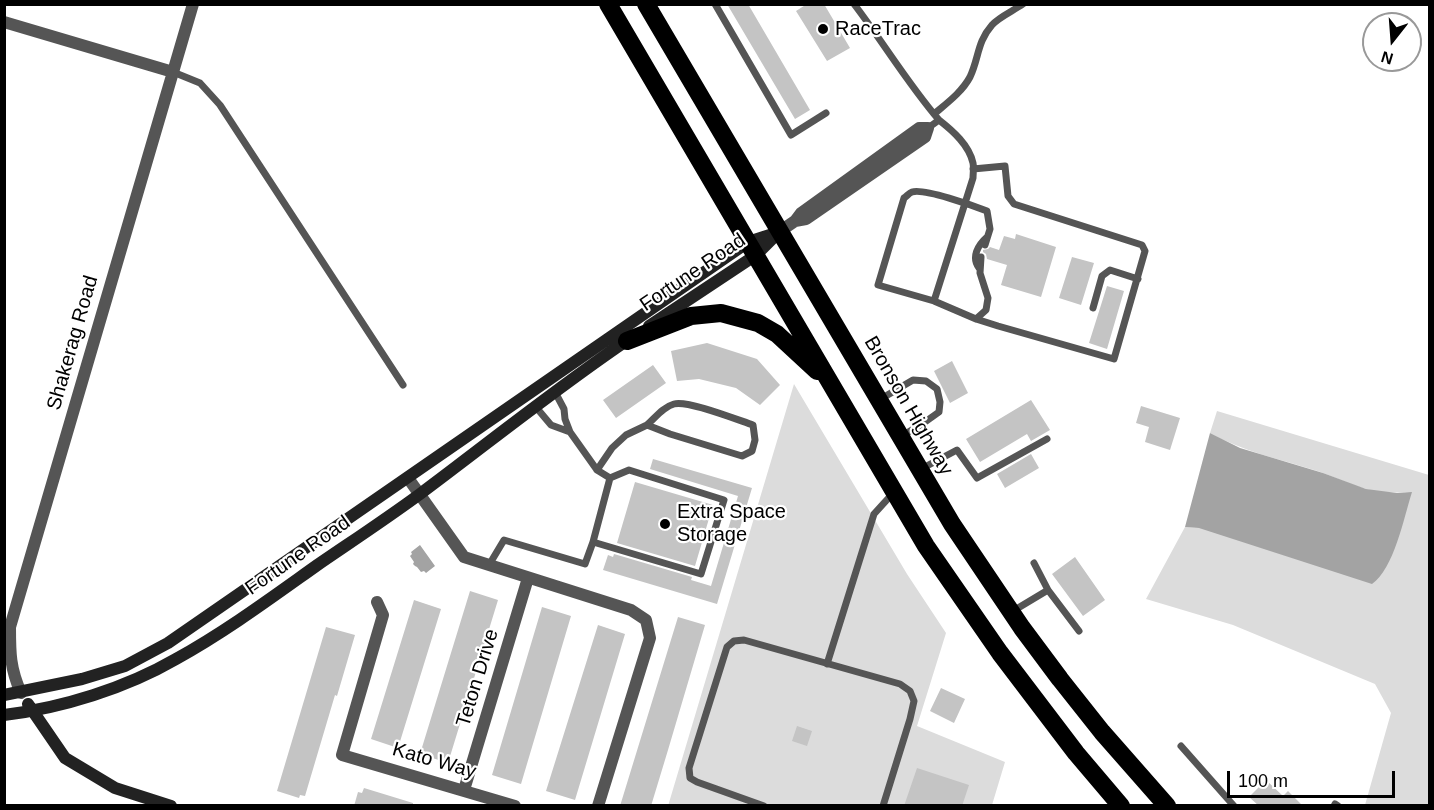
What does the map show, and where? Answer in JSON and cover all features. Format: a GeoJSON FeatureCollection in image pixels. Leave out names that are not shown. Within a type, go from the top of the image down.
{"type":"FeatureCollection","features":[{"type":"Feature","properties":{"kind":"highway"},"geometry":{"type":"LineString","coordinates":[[608,4],[926,546],[999,653],[1070,744],[1123,805]]}},
{"type":"Feature","properties":{"kind":"highway","name":"Bronson Highway"},"geometry":{"type":"LineString","coordinates":[[646,4],[952,524],[1011,613],[1060,679],[1102,732],[1167,806]]}},
{"type":"Feature","properties":{"kind":"highway"},"geometry":{"type":"LineString","coordinates":[[627,341],[691,316],[721,313],[758,323],[777,334],[832,385]]}},
{"type":"Feature","properties":{"kind":"main road","name":"Fortune Road"},"geometry":{"type":"LineString","coordinates":[[4,695],[82,679],[125,666],[168,643],[408,478],[779,231]]}},
{"type":"Feature","properties":{"kind":"main road","name":"Fortune Road"},"geometry":{"type":"LineString","coordinates":[[4,715],[85,697],[127,683],[176,660],[245,616],[419,495],[536,406],[752,249]]}},
{"type":"Feature","properties":{"kind":"main road"},"geometry":{"type":"LineString","coordinates":[[21,693],[64,758],[115,788],[151,803],[171,806]]}},
{"type":"Feature","properties":{"kind":"street","name":"Shakerag Road"},"geometry":{"type":"LineString","coordinates":[[21,693],[10,660],[10,627],[193,4]]}},
{"type":"Feature","properties":{"kind":"street"},"geometry":{"type":"LineString","coordinates":[[4,22],[173,72]]}},
{"type":"Feature","properties":{"kind":"street"},"geometry":{"type":"LineString","coordinates":[[779,231],[919,128],[928,128]]}},
{"type":"Feature","properties":{"kind":"street"},"geometry":{"type":"LineString","coordinates":[[408,478],[464,557],[631,610],[646,620],[650,638],[598,806]]}},
{"type":"Feature","properties":{"kind":"street","name":"Teton Drive"},"geometry":{"type":"LineString","coordinates":[[464,790],[528,578]]}},
{"type":"Feature","properties":{"kind":"street","name":"Kato Way"},"geometry":{"type":"LineString","coordinates":[[377,602],[383,615],[342,754],[515,806]]}},
{"type":"Feature","properties":{"kind":"lane"},"geometry":{"type":"LineString","coordinates":[[715,4],[791,135],[826,113]]}},
{"type":"Feature","properties":{"kind":"lane"},"geometry":{"type":"LineString","coordinates":[[854,4],[924,102],[955,133],[967,149],[973,163],[973,178],[934,301]]}},
{"type":"Feature","properties":{"kind":"lane"},"geometry":{"type":"LineString","coordinates":[[928,128],[970,77],[981,40],[993,23],[1023,4]]}},
{"type":"Feature","properties":{"kind":"lane"},"geometry":{"type":"LineString","coordinates":[[173,72],[200,82],[220,105],[403,385]]}},
{"type":"Feature","properties":{"kind":"lane"},"geometry":{"type":"LineString","coordinates":[[973,168],[1005,166],[1008,196],[1014,204],[1142,245],[1145,251],[1114,359],[976,319],[934,301],[878,285],[904,198],[912,192],[922,192],[987,211],[990,229],[984,245]]}},
{"type":"Feature","properties":{"kind":"lane"},"geometry":{"type":"LineString","coordinates":[[976,319],[986,310],[988,298],[975,259],[979,244],[988,236]]}},
{"type":"Feature","properties":{"kind":"lane"},"geometry":{"type":"LineString","coordinates":[[979,268],[981,257]]}},
{"type":"Feature","properties":{"kind":"lane"},"geometry":{"type":"LineString","coordinates":[[1093,308],[1102,276],[1110,270],[1138,279]]}},
{"type":"Feature","properties":{"kind":"lane"},"geometry":{"type":"LineString","coordinates":[[879,401],[913,380],[926,381],[937,389],[940,402],[939,412],[900,437]]}},
{"type":"Feature","properties":{"kind":"lane"},"geometry":{"type":"LineString","coordinates":[[555,392],[564,410],[570,432],[597,470],[610,477],[628,470],[724,500],[701,574],[593,542]]}},
{"type":"Feature","properties":{"kind":"lane"},"geometry":{"type":"LineString","coordinates":[[597,470],[612,448],[626,435],[647,425],[661,411],[675,404],[720,413],[753,425],[755,440],[752,451],[742,456],[647,425]]}},
{"type":"Feature","properties":{"kind":"lane"},"geometry":{"type":"LineString","coordinates":[[536,406],[551,425],[570,432]]}},
{"type":"Feature","properties":{"kind":"lane"},"geometry":{"type":"LineString","coordinates":[[919,470],[957,450],[977,478],[1047,439]]}},
{"type":"Feature","properties":{"kind":"lane"},"geometry":{"type":"LineString","coordinates":[[489,565],[504,540],[585,564],[610,477]]}},
{"type":"Feature","properties":{"kind":"lane"},"geometry":{"type":"LineString","coordinates":[[827,664],[874,514],[894,491]]}},
{"type":"Feature","properties":{"kind":"lane"},"geometry":{"type":"LineString","coordinates":[[1034,563],[1048,590],[1079,631]]}},
{"type":"Feature","properties":{"kind":"lane"},"geometry":{"type":"LineString","coordinates":[[1011,613],[1048,590]]}},
{"type":"Feature","properties":{"kind":"lane"},"geometry":{"type":"LineString","coordinates":[[764,806],[690,778],[689,768],[727,647],[734,641],[744,640],[900,684],[910,691],[914,701],[910,719],[883,806]]}},
{"type":"Feature","properties":{"kind":"lane"},"geometry":{"type":"LineString","coordinates":[[1181,746],[1234,806]]}},
{"type":"Feature","properties":{"kind":"shaded area"},"geometry":{"type":"Polygon","coordinates":[[[794,384],[907,574],[946,633],[917,726],[1005,762],[992,805],[668,806],[794,384]]]}},
{"type":"Feature","properties":{"kind":"shaded area"},"geometry":{"type":"Polygon","coordinates":[[[1217,411],[1429,475],[1429,805],[1365,805],[1391,713],[1375,684],[1233,625],[1146,599],[1185,527],[1199,528],[1411,492],[1366,489],[1235,445],[1210,433],[1217,411]]]}},
{"type":"Feature","properties":{"kind":"shaded area"},"geometry":{"type":"Polygon","coordinates":[[[1210,433],[1240,448],[1323,473],[1366,489],[1397,493],[1412,492],[1397,542],[1380,577],[1372,584],[1199,528],[1185,527],[1210,433]]]}},
{"type":"Feature","properties":{"kind":"shaded area"},"geometry":{"type":"Polygon","coordinates":[[[420,545],[435,566],[426,573],[421,572],[413,564],[410,556],[411,552],[420,545]]]}},
{"type":"Feature","properties":{"kind":"building"},"geometry":{"type":"Polygon","coordinates":[[[727,4],[748,4],[810,110],[795,119],[727,4]]]}},
{"type":"Feature","properties":{"kind":"building","name":"RaceTrac"},"geometry":{"type":"Polygon","coordinates":[[[807,4],[824,4],[850,48],[827,61],[796,11],[807,4]]]}},
{"type":"Feature","properties":{"kind":"building"},"geometry":{"type":"Polygon","coordinates":[[[1016,234],[1056,247],[1041,297],[1001,285],[1007,265],[987,259],[983,252],[990,247],[999,250],[1004,236],[1015,239],[1016,234]]]}},
{"type":"Feature","properties":{"kind":"building"},"geometry":{"type":"Polygon","coordinates":[[[1072,257],[1094,263],[1081,305],[1059,298],[1072,257]]]}},
{"type":"Feature","properties":{"kind":"building"},"geometry":{"type":"Polygon","coordinates":[[[1107,286],[1124,291],[1107,349],[1089,343],[1107,286]]]}},
{"type":"Feature","properties":{"kind":"building"},"geometry":{"type":"Polygon","coordinates":[[[707,343],[757,359],[780,385],[760,405],[736,388],[699,379],[677,381],[671,351],[707,343]]]}},
{"type":"Feature","properties":{"kind":"building"},"geometry":{"type":"Polygon","coordinates":[[[952,361],[968,393],[950,403],[934,371],[952,361]]]}},
{"type":"Feature","properties":{"kind":"building"},"geometry":{"type":"Polygon","coordinates":[[[653,365],[666,383],[616,418],[603,400],[653,365]]]}},
{"type":"Feature","properties":{"kind":"building"},"geometry":{"type":"Polygon","coordinates":[[[1031,400],[1050,430],[1031,441],[1027,434],[980,462],[966,439],[1031,400]]]}},
{"type":"Feature","properties":{"kind":"building"},"geometry":{"type":"Polygon","coordinates":[[[1141,406],[1180,418],[1170,450],[1145,442],[1149,427],[1136,423],[1141,406]]]}},
{"type":"Feature","properties":{"kind":"building"},"geometry":{"type":"Polygon","coordinates":[[[1031,454],[1039,468],[1005,488],[997,474],[1031,454]]]}},
{"type":"Feature","properties":{"kind":"building"},"geometry":{"type":"Polygon","coordinates":[[[653,459],[752,488],[717,604],[603,570],[608,555],[613,557],[614,554],[692,577],[691,580],[711,586],[738,496],[650,469],[653,459]]]}},
{"type":"Feature","properties":{"kind":"building","name":"Extra Space Storage"},"geometry":{"type":"Polygon","coordinates":[[[635,482],[713,505],[695,566],[617,543],[635,482]]]}},
{"type":"Feature","properties":{"kind":"building"},"geometry":{"type":"Polygon","coordinates":[[[1075,557],[1105,600],[1083,616],[1052,574],[1075,557]]]}},
{"type":"Feature","properties":{"kind":"building"},"geometry":{"type":"Polygon","coordinates":[[[470,591],[498,600],[448,763],[420,754],[470,591]]]}},
{"type":"Feature","properties":{"kind":"building"},"geometry":{"type":"Polygon","coordinates":[[[414,600],[441,609],[398,748],[371,739],[414,600]]]}},
{"type":"Feature","properties":{"kind":"building"},"geometry":{"type":"Polygon","coordinates":[[[542,607],[571,616],[521,784],[492,775],[542,607]]]}},
{"type":"Feature","properties":{"kind":"building"},"geometry":{"type":"Polygon","coordinates":[[[678,617],[705,625],[651,806],[620,806],[678,617]]]}},
{"type":"Feature","properties":{"kind":"building"},"geometry":{"type":"Polygon","coordinates":[[[598,625],[625,634],[575,800],[546,791],[598,625]]]}},
{"type":"Feature","properties":{"kind":"building"},"geometry":{"type":"Polygon","coordinates":[[[326,627],[355,635],[305,796],[300,795],[299,798],[277,791],[326,627]]]}},
{"type":"Feature","properties":{"kind":"building"},"geometry":{"type":"Polygon","coordinates":[[[941,688],[965,699],[954,723],[930,711],[941,688]]]}},
{"type":"Feature","properties":{"kind":"building"},"geometry":{"type":"Polygon","coordinates":[[[797,726],[812,731],[807,746],[792,741],[797,726]]]}},
{"type":"Feature","properties":{"kind":"building"},"geometry":{"type":"Polygon","coordinates":[[[917,768],[969,785],[962,806],[904,806],[917,768]]]}},
{"type":"Feature","properties":{"kind":"building"},"geometry":{"type":"Polygon","coordinates":[[[1266,780],[1283,796],[1288,791],[1303,806],[1259,806],[1249,797],[1266,780]]]}},
{"type":"Feature","properties":{"kind":"building"},"geometry":{"type":"Polygon","coordinates":[[[364,788],[413,803],[413,806],[354,806],[358,792],[362,793],[364,788]]]}},
{"type":"Feature","properties":{"kind":"place","name":"RaceTrac"},"geometry":{"type":"Point","coordinates":[823,29]}},
{"type":"Feature","properties":{"kind":"place","name":"Extra Space Storage"},"geometry":{"type":"Point","coordinates":[665,524]}}]}
